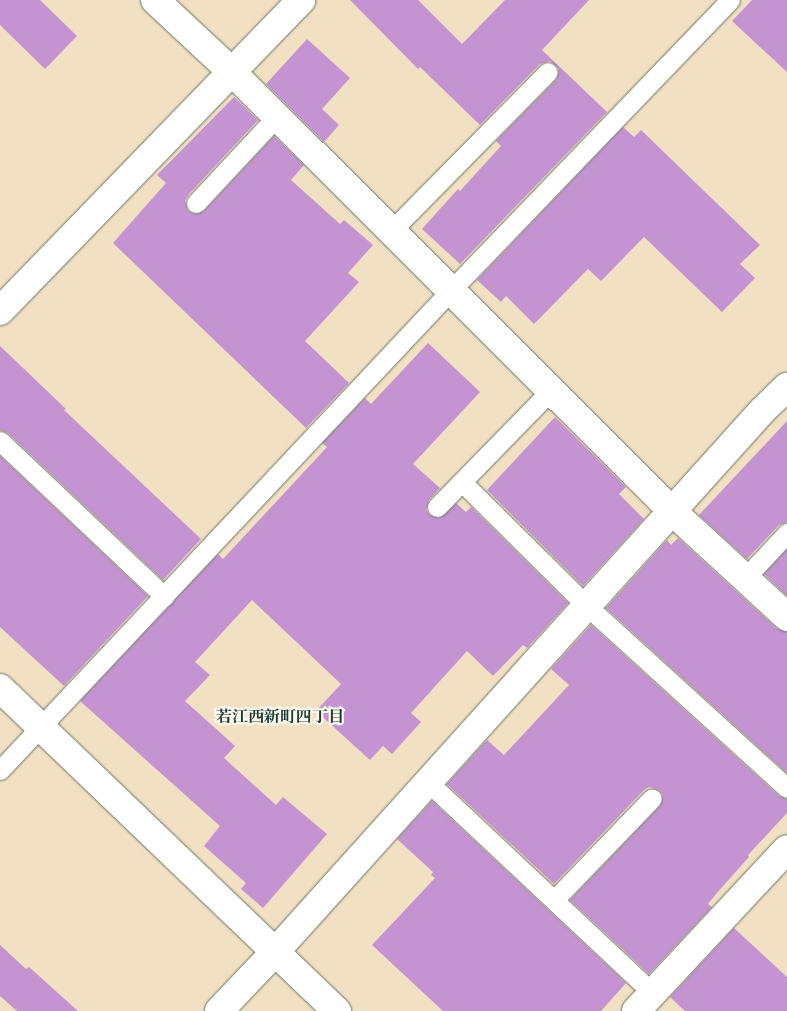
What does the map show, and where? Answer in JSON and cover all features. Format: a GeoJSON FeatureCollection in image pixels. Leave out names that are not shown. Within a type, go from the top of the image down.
{"type":"FeatureCollection","features":[{"type":"Feature","properties":{"kind":"street"},"geometry":{"type":"LineString","coordinates":[[155,0],[232,72],[673,512],[787,617]]}},
{"type":"Feature","properties":{"kind":"street"},"geometry":{"type":"LineString","coordinates":[[0,312],[301,0]]}},
{"type":"Feature","properties":{"kind":"street"},"geometry":{"type":"LineString","coordinates":[[219,1011],[276,951],[762,411],[787,387]]}},
{"type":"Feature","properties":{"kind":"street"},"geometry":{"type":"LineString","coordinates":[[0,688],[337,1011]]}},
{"type":"Feature","properties":{"kind":"street"},"geometry":{"type":"LineString","coordinates":[[645,1002],[787,849]]}},
{"type":"Feature","properties":{"kind":"lane"},"geometry":{"type":"LineString","coordinates":[[0,770],[451,290],[730,0]]}},
{"type":"Feature","properties":{"kind":"lane"},"geometry":{"type":"LineString","coordinates":[[392,231],[548,72]]}},
{"type":"Feature","properties":{"kind":"lane"},"geometry":{"type":"LineString","coordinates":[[196,203],[276,116]]}},
{"type":"Feature","properties":{"kind":"lane"},"geometry":{"type":"LineString","coordinates":[[437,507],[550,390]]}},
{"type":"Feature","properties":{"kind":"lane"},"geometry":{"type":"LineString","coordinates":[[0,441],[164,596]]}},
{"type":"Feature","properties":{"kind":"lane"},"geometry":{"type":"LineString","coordinates":[[462,482],[587,606],[787,788]]}},
{"type":"Feature","properties":{"kind":"lane"},"geometry":{"type":"LineString","coordinates":[[745,578],[787,533]]}},
{"type":"Feature","properties":{"kind":"lane"},"geometry":{"type":"LineString","coordinates":[[428,782],[554,900],[645,1002]]}},
{"type":"Feature","properties":{"kind":"lane"},"geometry":{"type":"LineString","coordinates":[[554,900],[652,798]]}},
{"type":"Feature","properties":{"kind":"building"},"geometry":{"type":"Polygon","coordinates":[[[0,0],[40,0],[77,36],[45,69],[0,25],[0,0]]]}},
{"type":"Feature","properties":{"kind":"building"},"geometry":{"type":"Polygon","coordinates":[[[350,0],[418,0],[462,44],[505,0],[589,0],[542,50],[607,112],[460,264],[422,229],[458,189],[460,191],[501,146],[496,141],[556,80],[559,69],[550,61],[540,64],[480,125],[420,67],[418,69],[350,0]]]}},
{"type":"Feature","properties":{"kind":"building"},"geometry":{"type":"Polygon","coordinates":[[[752,0],[787,0],[787,72],[732,21],[752,0]]]}},
{"type":"Feature","properties":{"kind":"building"},"geometry":{"type":"Polygon","coordinates":[[[307,39],[350,78],[322,109],[339,125],[324,142],[266,84],[307,39]]]}},
{"type":"Feature","properties":{"kind":"building"},"geometry":{"type":"Polygon","coordinates":[[[234,97],[258,120],[188,195],[185,201],[188,211],[194,214],[204,211],[274,136],[304,165],[291,180],[340,224],[344,220],[373,245],[348,273],[359,282],[305,341],[349,383],[306,428],[113,243],[166,183],[157,175],[234,97]]]}},
{"type":"Feature","properties":{"kind":"building"},"geometry":{"type":"Polygon","coordinates":[[[623,127],[634,137],[641,130],[760,245],[740,264],[755,278],[722,312],[644,237],[601,281],[588,269],[534,324],[506,296],[501,302],[477,280],[623,127]]]}},
{"type":"Feature","properties":{"kind":"building"},"geometry":{"type":"Polygon","coordinates":[[[428,343],[480,392],[413,464],[440,488],[429,500],[426,510],[430,515],[440,518],[456,503],[466,512],[471,507],[568,603],[527,648],[523,645],[493,676],[467,651],[411,713],[421,722],[392,754],[383,746],[370,760],[316,711],[341,684],[252,600],[195,662],[210,675],[185,701],[235,746],[224,758],[276,805],[283,797],[327,834],[263,908],[241,889],[246,883],[204,846],[220,826],[80,701],[218,554],[223,559],[327,447],[322,443],[365,398],[371,404],[428,343]]]}},
{"type":"Feature","properties":{"kind":"building"},"geometry":{"type":"Polygon","coordinates":[[[0,346],[66,409],[64,410],[201,539],[163,580],[8,433],[0,430],[0,346]]]}},
{"type":"Feature","properties":{"kind":"building"},"geometry":{"type":"Polygon","coordinates":[[[555,417],[626,487],[619,494],[644,519],[583,586],[487,490],[555,417]]]}},
{"type":"Feature","properties":{"kind":"building"},"geometry":{"type":"Polygon","coordinates":[[[787,421],[787,522],[779,525],[747,559],[699,515],[787,421]]]}},
{"type":"Feature","properties":{"kind":"building"},"geometry":{"type":"Polygon","coordinates":[[[0,456],[148,596],[64,686],[0,627],[0,456]]]}},
{"type":"Feature","properties":{"kind":"building"},"geometry":{"type":"Polygon","coordinates":[[[678,538],[776,628],[787,632],[787,773],[606,608],[667,540],[671,545],[678,538]]]}},
{"type":"Feature","properties":{"kind":"building"},"geometry":{"type":"Polygon","coordinates":[[[787,549],[787,596],[764,574],[787,549]]]}},
{"type":"Feature","properties":{"kind":"building"},"geometry":{"type":"Polygon","coordinates":[[[591,625],[779,796],[787,799],[787,813],[748,855],[749,857],[708,904],[712,907],[649,974],[570,900],[660,806],[663,795],[659,790],[649,787],[644,790],[554,884],[447,784],[487,740],[504,755],[569,685],[551,669],[591,625]]]}},
{"type":"Feature","properties":{"kind":"building"},"geometry":{"type":"Polygon","coordinates":[[[432,801],[626,983],[601,1011],[443,1011],[372,945],[435,878],[431,875],[433,872],[397,839],[432,801]]]}},
{"type":"Feature","properties":{"kind":"building"},"geometry":{"type":"Polygon","coordinates":[[[734,928],[787,977],[787,1011],[685,1011],[670,997],[734,928]]]}},
{"type":"Feature","properties":{"kind":"building"},"geometry":{"type":"Polygon","coordinates":[[[0,945],[26,969],[29,967],[78,1011],[17,1011],[0,996],[0,945]]]}},
{"type":"Feature","properties":{"kind":"district","name":"若江西新町四丁目"},"geometry":{"type":"Point","coordinates":[280,717]}}]}
